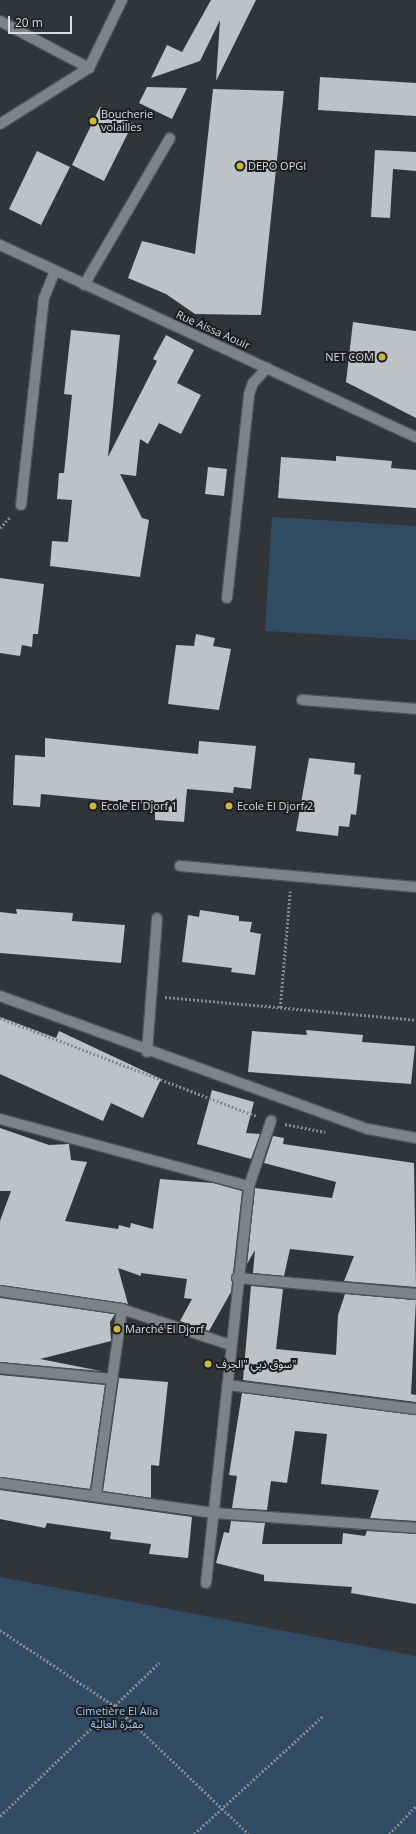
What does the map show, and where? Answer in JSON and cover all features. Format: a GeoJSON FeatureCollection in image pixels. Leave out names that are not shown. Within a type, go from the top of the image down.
{"type":"FeatureCollection","features":[{"type":"Feature","properties":{"kind":"street"},"geometry":{"type":"LineString","coordinates":[[0,124],[89,68],[122,0]]}},
{"type":"Feature","properties":{"kind":"street"},"geometry":{"type":"LineString","coordinates":[[0,21],[89,68]]}},
{"type":"Feature","properties":{"kind":"street"},"geometry":{"type":"LineString","coordinates":[[84,284],[170,138]]}},
{"type":"Feature","properties":{"kind":"street","name":"Rue Aissa Aouir"},"geometry":{"type":"LineString","coordinates":[[0,245],[416,437]]}},
{"type":"Feature","properties":{"kind":"street"},"geometry":{"type":"LineString","coordinates":[[21,504],[44,298],[55,271]]}},
{"type":"Feature","properties":{"kind":"street"},"geometry":{"type":"LineString","coordinates":[[227,598],[249,394],[253,383],[267,368]]}},
{"type":"Feature","properties":{"kind":"street"},"geometry":{"type":"LineString","coordinates":[[302,700],[416,709]]}},
{"type":"Feature","properties":{"kind":"street"},"geometry":{"type":"LineString","coordinates":[[180,866],[416,887]]}},
{"type":"Feature","properties":{"kind":"street"},"geometry":{"type":"LineString","coordinates":[[147,1052],[157,918]]}},
{"type":"Feature","properties":{"kind":"street"},"geometry":{"type":"LineString","coordinates":[[0,996],[147,1052],[368,1129],[416,1138]]}},
{"type":"Feature","properties":{"kind":"street"},"geometry":{"type":"LineString","coordinates":[[0,1119],[249,1186]]}},
{"type":"Feature","properties":{"kind":"street"},"geometry":{"type":"LineString","coordinates":[[206,1583],[228,1385],[237,1278],[249,1186],[271,1121]]}},
{"type":"Feature","properties":{"kind":"street"},"geometry":{"type":"LineString","coordinates":[[237,1278],[416,1294]]}},
{"type":"Feature","properties":{"kind":"street"},"geometry":{"type":"LineString","coordinates":[[0,1292],[122,1309],[231,1345]]}},
{"type":"Feature","properties":{"kind":"street"},"geometry":{"type":"LineString","coordinates":[[96,1495],[122,1309]]}},
{"type":"Feature","properties":{"kind":"street"},"geometry":{"type":"LineString","coordinates":[[0,1368],[112,1379]]}},
{"type":"Feature","properties":{"kind":"street"},"geometry":{"type":"LineString","coordinates":[[228,1385],[416,1409]]}},
{"type":"Feature","properties":{"kind":"street"},"geometry":{"type":"LineString","coordinates":[[0,1483],[96,1495],[214,1513],[416,1528]]}},
{"type":"Feature","properties":{"kind":"path"},"geometry":{"type":"LineString","coordinates":[[280,1008],[292,876]]}},
{"type":"Feature","properties":{"kind":"path"},"geometry":{"type":"LineString","coordinates":[[152,996],[416,1020]]}},
{"type":"Feature","properties":{"kind":"path"},"geometry":{"type":"LineString","coordinates":[[0,1018],[271,1121],[332,1133]]}},
{"type":"Feature","properties":{"kind":"path"},"geometry":{"type":"LineString","coordinates":[[0,1630],[115,1706],[248,1834]]}},
{"type":"Feature","properties":{"kind":"path"},"geometry":{"type":"LineString","coordinates":[[0,1816],[159,1664]]}},
{"type":"Feature","properties":{"kind":"path"},"geometry":{"type":"LineString","coordinates":[[194,1834],[324,1715]]}},
{"type":"Feature","properties":{"kind":"path"},"geometry":{"type":"LineString","coordinates":[[389,1834],[416,1806]]}},
{"type":"Feature","properties":{"kind":"green space"},"geometry":{"type":"Polygon","coordinates":[[[272,517],[416,526],[416,640],[265,631],[272,517]]]}},
{"type":"Feature","properties":{"kind":"green space","name":"Cimetière El Alia مقبرة العالية"},"geometry":{"type":"Polygon","coordinates":[[[0,1577],[416,1656],[416,1834],[0,1834],[0,1577]]]}},
{"type":"Feature","properties":{"kind":"building"},"geometry":{"type":"Polygon","coordinates":[[[211,0],[256,0],[216,81],[220,20],[200,61],[151,78],[167,45],[182,52],[211,0]]]}},
{"type":"Feature","properties":{"kind":"building"},"geometry":{"type":"Polygon","coordinates":[[[320,77],[416,83],[416,116],[318,110],[320,77]]]}},
{"type":"Feature","properties":{"kind":"building"},"geometry":{"type":"Polygon","coordinates":[[[147,87],[187,88],[172,119],[139,103],[147,87]]]}},
{"type":"Feature","properties":{"kind":"building","name":"DEPO OPGI"},"geometry":{"type":"Polygon","coordinates":[[[213,89],[284,91],[261,315],[195,314],[166,294],[128,278],[142,241],[195,254],[213,89]]]}},
{"type":"Feature","properties":{"kind":"building"},"geometry":{"type":"Polygon","coordinates":[[[100,107],[133,123],[104,181],[72,165],[100,107]]]}},
{"type":"Feature","properties":{"kind":"building"},"geometry":{"type":"Polygon","coordinates":[[[375,150],[416,152],[416,171],[393,169],[390,218],[371,217],[375,150]]]}},
{"type":"Feature","properties":{"kind":"building"},"geometry":{"type":"Polygon","coordinates":[[[37,151],[70,167],[41,225],[9,209],[37,151]]]}},
{"type":"Feature","properties":{"kind":"building","name":"NET COM"},"geometry":{"type":"Polygon","coordinates":[[[353,322],[416,331],[416,418],[346,382],[353,322]]]}},
{"type":"Feature","properties":{"kind":"building"},"geometry":{"type":"Polygon","coordinates":[[[71,330],[120,335],[108,457],[157,361],[153,359],[166,335],[194,350],[177,383],[201,395],[181,434],[159,423],[148,444],[140,439],[136,476],[120,474],[142,518],[149,520],[140,577],[50,566],[52,541],[68,542],[72,500],[57,499],[59,473],[64,473],[72,395],[64,394],[71,330]]]}},
{"type":"Feature","properties":{"kind":"building"},"geometry":{"type":"Polygon","coordinates":[[[336,456],[392,461],[391,468],[416,470],[416,508],[278,498],[281,457],[336,461],[336,456]]]}},
{"type":"Feature","properties":{"kind":"building"},"geometry":{"type":"Polygon","coordinates":[[[208,467],[227,469],[224,496],[205,494],[208,467]]]}},
{"type":"Feature","properties":{"kind":"building"},"geometry":{"type":"Polygon","coordinates":[[[0,578],[44,584],[38,634],[33,634],[32,647],[22,645],[20,656],[0,653],[0,578]]]}},
{"type":"Feature","properties":{"kind":"building"},"geometry":{"type":"Polygon","coordinates":[[[196,634],[215,638],[213,646],[231,649],[219,710],[168,704],[176,645],[194,646],[196,634]]]}},
{"type":"Feature","properties":{"kind":"building"},"geometry":{"type":"Polygon","coordinates":[[[45,738],[198,754],[199,741],[256,746],[251,789],[234,787],[233,793],[187,789],[184,822],[155,820],[155,805],[41,794],[40,807],[13,805],[15,755],[45,757],[45,738]]]}},
{"type":"Feature","properties":{"kind":"building"},"geometry":{"type":"Polygon","coordinates":[[[309,758],[355,763],[354,774],[361,775],[356,815],[351,814],[349,827],[339,826],[338,836],[296,831],[309,758]]]}},
{"type":"Feature","properties":{"kind":"building"},"geometry":{"type":"Polygon","coordinates":[[[16,909],[73,913],[72,921],[125,925],[121,963],[0,953],[0,912],[17,914],[16,909]]]}},
{"type":"Feature","properties":{"kind":"building"},"geometry":{"type":"Polygon","coordinates":[[[200,910],[239,916],[239,921],[252,922],[250,932],[261,934],[255,975],[231,972],[232,968],[182,962],[188,915],[199,917],[200,910]]]}},
{"type":"Feature","properties":{"kind":"building"},"geometry":{"type":"Polygon","coordinates":[[[0,1017],[56,1038],[59,1031],[161,1079],[143,1118],[111,1103],[103,1121],[0,1074],[0,1017]]]}},
{"type":"Feature","properties":{"kind":"building"},"geometry":{"type":"Polygon","coordinates":[[[306,1030],[363,1035],[362,1042],[415,1046],[411,1084],[248,1072],[252,1031],[307,1035],[306,1030]]]}},
{"type":"Feature","properties":{"kind":"building"},"geometry":{"type":"Polygon","coordinates":[[[212,1090],[254,1102],[246,1133],[260,1134],[251,1159],[197,1144],[212,1090]]]}},
{"type":"Feature","properties":{"kind":"building"},"geometry":{"type":"Polygon","coordinates":[[[0,1128],[49,1145],[69,1144],[71,1160],[87,1162],[65,1221],[118,1229],[119,1225],[130,1228],[131,1223],[153,1229],[160,1179],[213,1183],[242,1191],[231,1292],[209,1331],[180,1321],[192,1299],[184,1298],[187,1279],[141,1273],[141,1276],[118,1268],[128,1304],[0,1285],[0,1221],[11,1191],[0,1191],[0,1128]]]}},
{"type":"Feature","properties":{"kind":"building"},"geometry":{"type":"Polygon","coordinates":[[[273,1136],[284,1138],[283,1144],[414,1163],[416,1287],[344,1281],[354,1256],[290,1249],[284,1276],[253,1273],[255,1250],[247,1264],[255,1188],[332,1198],[336,1182],[264,1163],[273,1136]]]}},
{"type":"Feature","properties":{"kind":"building"},"geometry":{"type":"Polygon","coordinates":[[[251,1286],[283,1289],[276,1349],[336,1355],[338,1315],[345,1294],[416,1300],[411,1394],[416,1395],[416,1402],[243,1380],[251,1286]]]}},
{"type":"Feature","properties":{"kind":"building"},"geometry":{"type":"Polygon","coordinates":[[[0,1298],[115,1314],[110,1322],[111,1341],[40,1359],[101,1371],[0,1362],[0,1298]]]}},
{"type":"Feature","properties":{"kind":"building"},"geometry":{"type":"Polygon","coordinates":[[[0,1375],[105,1385],[90,1489],[0,1477],[0,1375]]]}},
{"type":"Feature","properties":{"kind":"building"},"geometry":{"type":"Polygon","coordinates":[[[119,1378],[168,1382],[159,1466],[151,1465],[151,1498],[103,1491],[119,1378]]]}},
{"type":"Feature","properties":{"kind":"building"},"geometry":{"type":"Polygon","coordinates":[[[242,1393],[416,1415],[416,1521],[370,1518],[379,1490],[321,1484],[327,1434],[295,1431],[287,1483],[271,1481],[267,1510],[232,1508],[237,1476],[229,1475],[242,1393]]]}},
{"type":"Feature","properties":{"kind":"building"},"geometry":{"type":"Polygon","coordinates":[[[0,1490],[192,1517],[188,1558],[149,1554],[151,1544],[110,1539],[111,1532],[47,1523],[45,1528],[0,1519],[0,1490]]]}},
{"type":"Feature","properties":{"kind":"building"},"geometry":{"type":"Polygon","coordinates":[[[231,1521],[265,1523],[262,1544],[342,1544],[343,1533],[365,1536],[367,1531],[416,1534],[416,1604],[351,1593],[352,1587],[264,1581],[264,1575],[216,1563],[224,1532],[229,1533],[231,1521]]]}},
{"type":"Feature","properties":{"kind":"place","name":"Boucherie volailles"},"geometry":{"type":"Point","coordinates":[93,121]}},
{"type":"Feature","properties":{"kind":"place","name":"DEPO OPGI"},"geometry":{"type":"Point","coordinates":[240,166]}},
{"type":"Feature","properties":{"kind":"place","name":"NET COM"},"geometry":{"type":"Point","coordinates":[382,357]}},
{"type":"Feature","properties":{"kind":"place","name":"Ecole El Djorf 1"},"geometry":{"type":"Point","coordinates":[93,806]}},
{"type":"Feature","properties":{"kind":"place","name":"Ecole El Djorf 2"},"geometry":{"type":"Point","coordinates":[229,806]}},
{"type":"Feature","properties":{"kind":"place","name":"Marché El Djorf"},"geometry":{"type":"Point","coordinates":[117,1329]}},
{"type":"Feature","properties":{"kind":"place","name":"سوق دبي \"الجرف\""},"geometry":{"type":"Point","coordinates":[208,1364]}}]}
